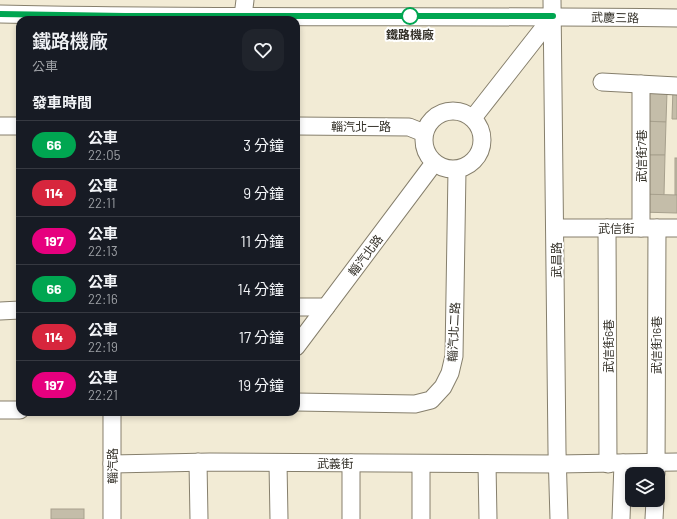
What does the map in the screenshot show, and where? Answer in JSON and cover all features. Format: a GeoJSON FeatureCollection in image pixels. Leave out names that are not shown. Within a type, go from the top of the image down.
{"type":"FeatureCollection","features":[{"type":"Feature","properties":{"kind":"street","name":"武慶三路"},"geometry":{"type":"LineString","coordinates":[[138,16],[244,8],[553,8],[677,18]]}},
{"type":"Feature","properties":{"kind":"street"},"geometry":{"type":"LineString","coordinates":[[473,118],[553,8]]}},
{"type":"Feature","properties":{"kind":"street","name":"武昌路"},"geometry":{"type":"LineString","coordinates":[[553,8],[557,464],[559,519]]}},
{"type":"Feature","properties":{"kind":"street","name":"武慶三路"},"geometry":{"type":"LineString","coordinates":[[0,14],[56,16]]}},
{"type":"Feature","properties":{"kind":"street"},"geometry":{"type":"LineString","coordinates":[[602,82],[677,86]]}},
{"type":"Feature","properties":{"kind":"street","name":"武信街7巷"},"geometry":{"type":"LineString","coordinates":[[641,84],[649,228]]}},
{"type":"Feature","properties":{"kind":"street"},"geometry":{"type":"LineString","coordinates":[[448,110],[463,112],[473,118],[481,129],[483,140],[481,151],[474,162],[457,170],[445,168],[434,163],[427,155],[423,143],[424,133],[429,122],[439,114],[448,110]]}},
{"type":"Feature","properties":{"kind":"street"},"geometry":{"type":"LineString","coordinates":[[0,126],[16,126]]}},
{"type":"Feature","properties":{"kind":"street","name":"輜汽北一路"},"geometry":{"type":"LineString","coordinates":[[300,126],[409,126],[424,133]]}},
{"type":"Feature","properties":{"kind":"street","name":"輜汽北路"},"geometry":{"type":"LineString","coordinates":[[300,342],[434,163]]}},
{"type":"Feature","properties":{"kind":"street","name":"輜汽北二路"},"geometry":{"type":"LineString","coordinates":[[300,402],[415,404],[431,400],[443,387],[450,373],[454,356],[457,170]]}},
{"type":"Feature","properties":{"kind":"street","name":"武信街"},"geometry":{"type":"LineString","coordinates":[[555,228],[677,228]]}},
{"type":"Feature","properties":{"kind":"street","name":"武信街6巷"},"geometry":{"type":"LineString","coordinates":[[607,228],[616,463],[621,519]]}},
{"type":"Feature","properties":{"kind":"street","name":"武信街16巷"},"geometry":{"type":"LineString","coordinates":[[649,228],[656,467]]}},
{"type":"Feature","properties":{"kind":"street"},"geometry":{"type":"LineString","coordinates":[[300,307],[326,307]]}},
{"type":"Feature","properties":{"kind":"street"},"geometry":{"type":"LineString","coordinates":[[0,311],[16,310]]}},
{"type":"Feature","properties":{"kind":"street"},"geometry":{"type":"LineString","coordinates":[[0,410],[16,410]]}},
{"type":"Feature","properties":{"kind":"street","name":"輜汽路"},"geometry":{"type":"LineString","coordinates":[[112,416],[112,519]]}},
{"type":"Feature","properties":{"kind":"street"},"geometry":{"type":"LineString","coordinates":[[198,462],[199,519]]}},
{"type":"Feature","properties":{"kind":"street","name":"武義街"},"geometry":{"type":"LineString","coordinates":[[112,464],[198,462],[421,464],[616,463],[648,467]]}},
{"type":"Feature","properties":{"kind":"street","name":"武義街"},"geometry":{"type":"LineString","coordinates":[[660,467],[677,462]]}},
{"type":"Feature","properties":{"kind":"street"},"geometry":{"type":"LineString","coordinates":[[278,463],[279,519]]}},
{"type":"Feature","properties":{"kind":"street"},"geometry":{"type":"LineString","coordinates":[[351,463],[351,519]]}},
{"type":"Feature","properties":{"kind":"street"},"geometry":{"type":"LineString","coordinates":[[421,464],[421,519]]}},
{"type":"Feature","properties":{"kind":"street"},"geometry":{"type":"LineString","coordinates":[[487,464],[488,519]]}},
{"type":"Feature","properties":{"kind":"street"},"geometry":{"type":"LineString","coordinates":[[654,519],[655,507]]}},
{"type":"Feature","properties":{"kind":"building"},"geometry":{"type":"Polygon","coordinates":[[[673,88],[677,88],[677,119],[672,119],[673,88]]]}},
{"type":"Feature","properties":{"kind":"building"},"geometry":{"type":"Polygon","coordinates":[[[643,91],[667,92],[666,122],[642,121],[643,91]]]}},
{"type":"Feature","properties":{"kind":"building"},"geometry":{"type":"Polygon","coordinates":[[[642,121],[666,122],[665,155],[641,155],[642,121]]]}},
{"type":"Feature","properties":{"kind":"building"},"geometry":{"type":"Polygon","coordinates":[[[641,155],[665,155],[664,195],[640,194],[641,155]]]}},
{"type":"Feature","properties":{"kind":"building"},"geometry":{"type":"Polygon","coordinates":[[[675,158],[677,158],[677,195],[675,195],[675,158]]]}},
{"type":"Feature","properties":{"kind":"building"},"geometry":{"type":"Polygon","coordinates":[[[640,194],[677,195],[677,213],[639,212],[640,194]]]}},
{"type":"Feature","properties":{"kind":"building"},"geometry":{"type":"Polygon","coordinates":[[[51,509],[84,509],[84,519],[51,519],[51,509]]]}},
{"type":"Feature","properties":{"kind":"bus line","name":"66"},"geometry":{"type":"LineString","coordinates":[[0,14],[125,16],[553,16]]}},
{"type":"Feature","properties":{"kind":"place","name":"鐵路機廠"},"geometry":{"type":"Point","coordinates":[410,16]}}]}
